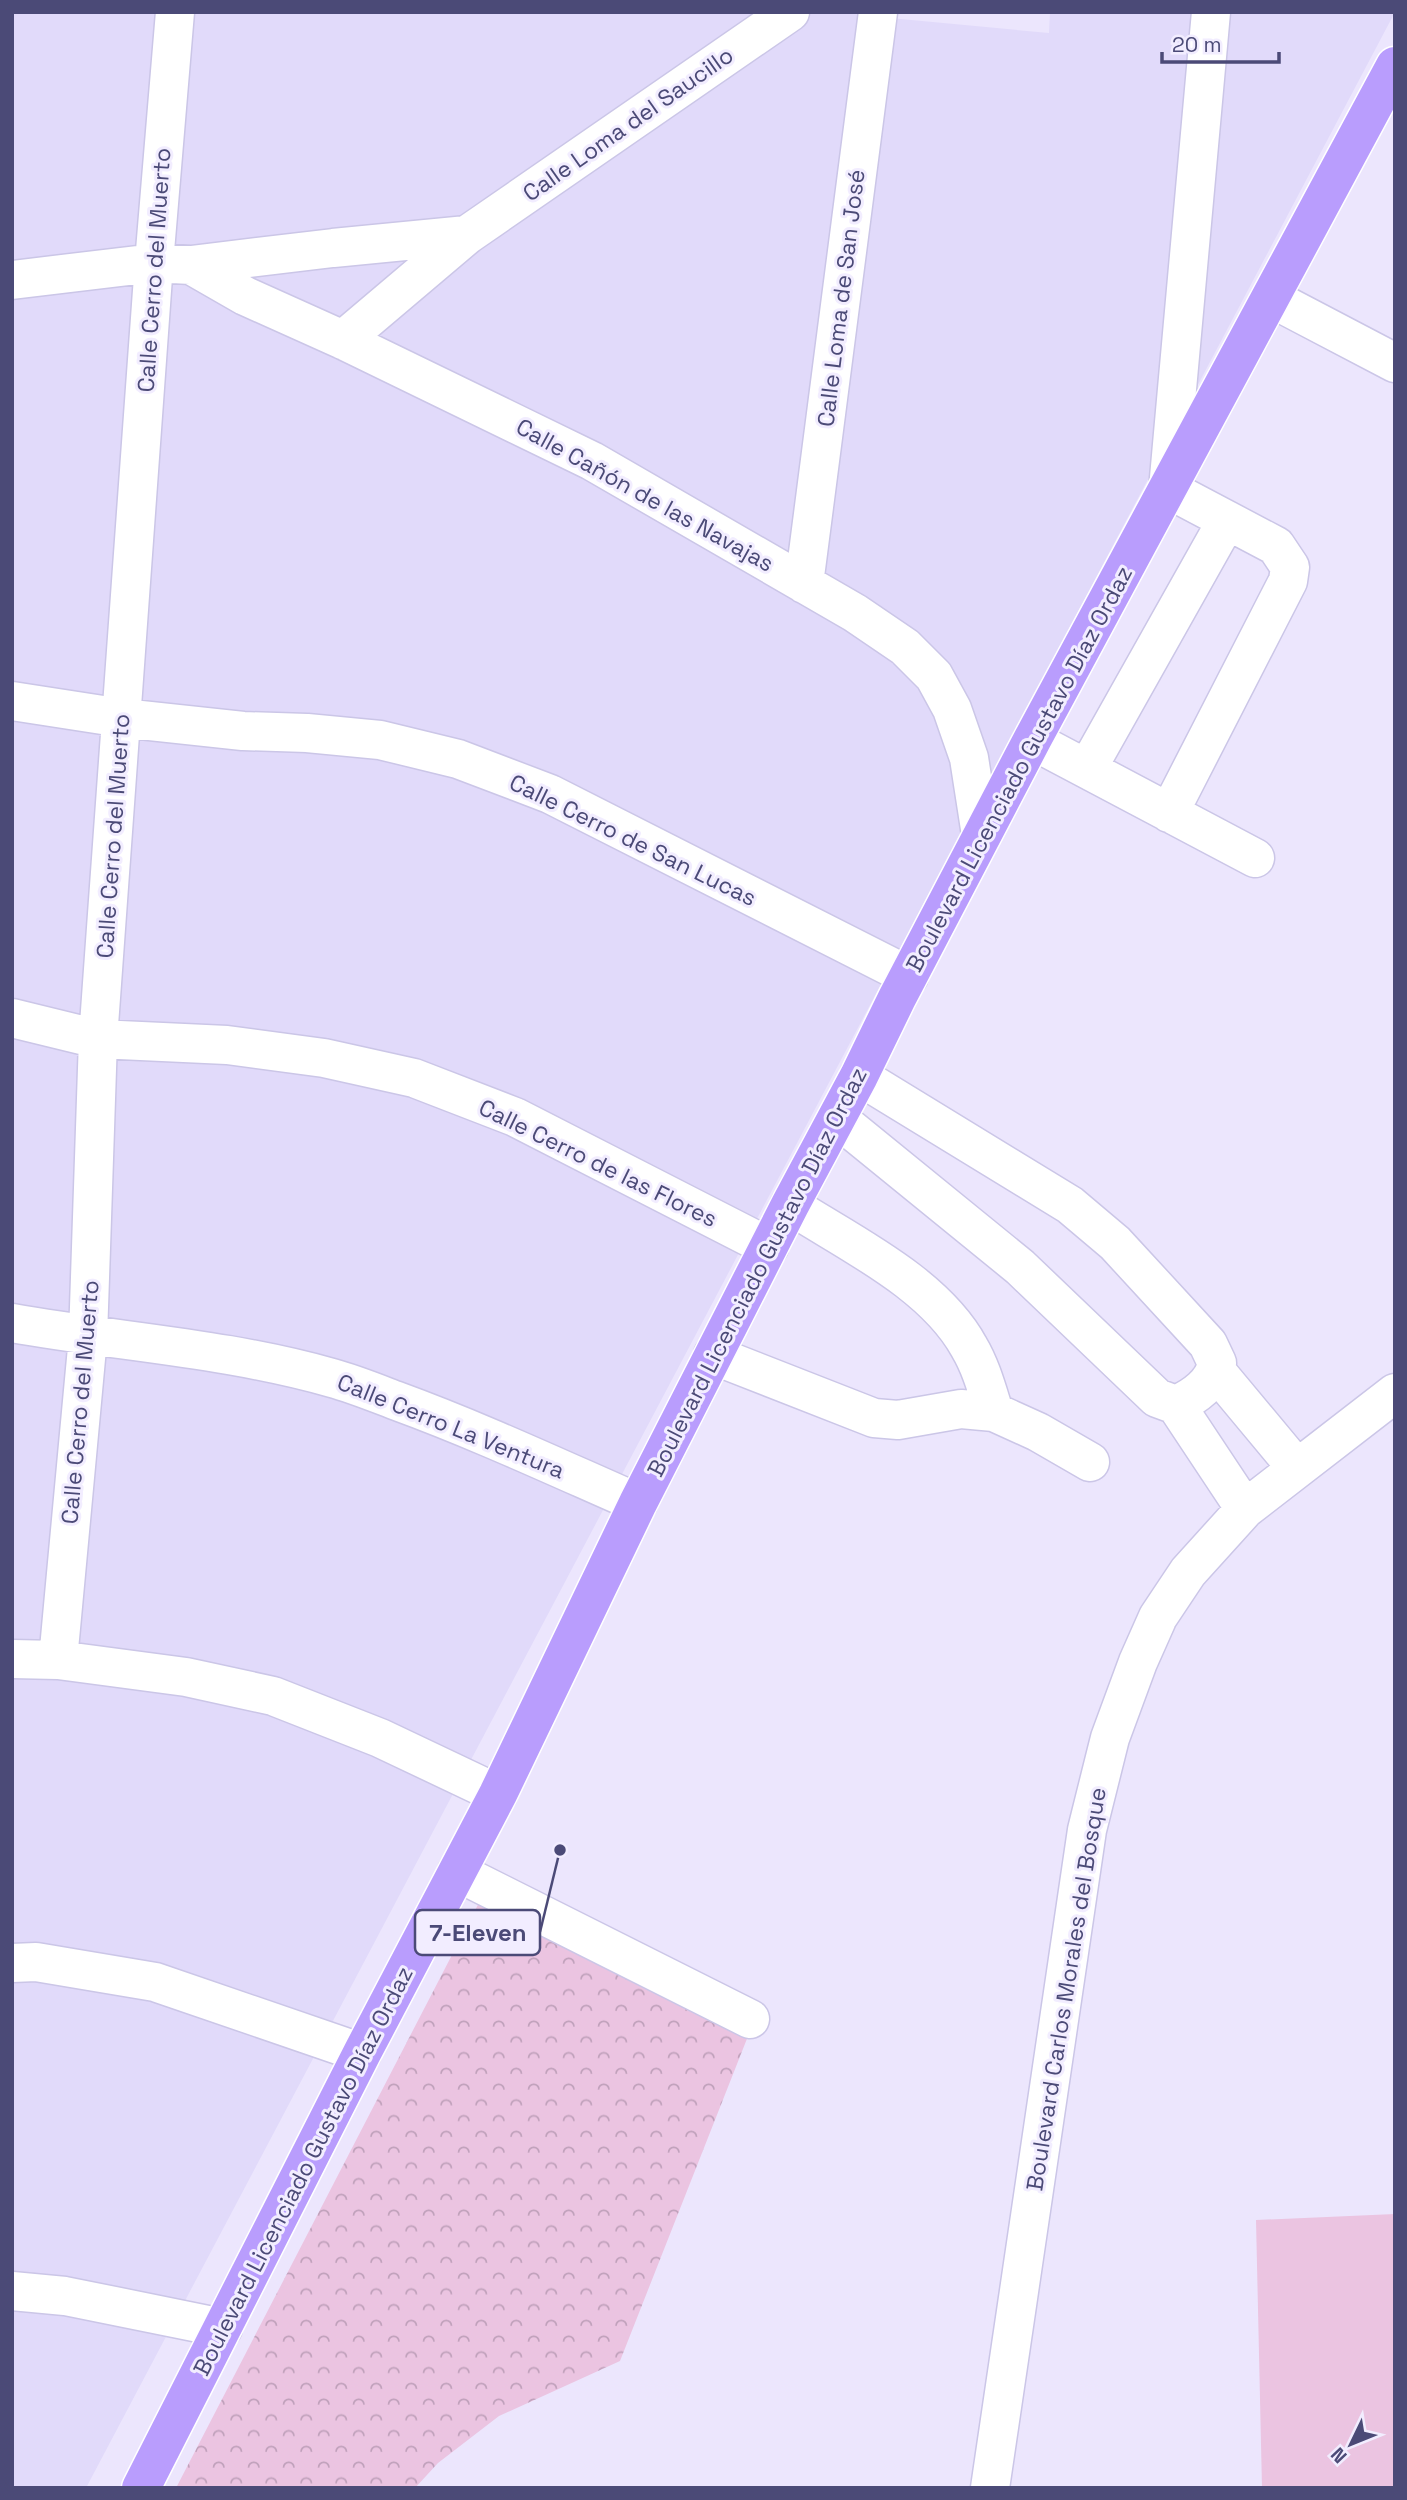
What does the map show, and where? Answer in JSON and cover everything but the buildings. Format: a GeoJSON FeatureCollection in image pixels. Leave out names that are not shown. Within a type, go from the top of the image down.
{"type":"FeatureCollection","features":[{"type":"Feature","properties":{"kind":"main road","name":"Boulevard Licenciado Gustavo Díaz Ordaz"},"geometry":{"type":"LineString","coordinates":[[141,2488],[362,2053],[498,1794],[638,1503],[981,835],[1395,66]]}},
{"type":"Feature","properties":{"kind":"street","name":"Calle Cerro del Muerto"},"geometry":{"type":"LineString","coordinates":[[58,1660],[88,1337],[98,1039],[122,718],[172,264],[175,12]]}},
{"type":"Feature","properties":{"kind":"street","name":"Calle Loma del Saucillo"},"geometry":{"type":"LineString","coordinates":[[343,340],[467,235],[790,12]]}},
{"type":"Feature","properties":{"kind":"street","name":"Calle Loma de San José"},"geometry":{"type":"LineString","coordinates":[[804,584],[878,12]]}},
{"type":"Feature","properties":{"kind":"street"},"geometry":{"type":"LineString","coordinates":[[1169,813],[1288,581],[1290,567],[1276,546],[1168,489],[1211,12]]}},
{"type":"Feature","properties":{"kind":"street","name":"Calle Loma del Saucillo"},"geometry":{"type":"LineString","coordinates":[[12,279],[467,235]]}},
{"type":"Feature","properties":{"kind":"street","name":"Calle Cañón de las Navajas"},"geometry":{"type":"LineString","coordinates":[[172,264],[343,340],[593,461],[855,613],[905,647],[933,676],[952,709],[968,758],[981,835]]}},
{"type":"Feature","properties":{"kind":"street"},"geometry":{"type":"LineString","coordinates":[[1271,298],[1395,363]]}},
{"type":"Feature","properties":{"kind":"street"},"geometry":{"type":"LineString","coordinates":[[1087,769],[1227,520]]}},
{"type":"Feature","properties":{"kind":"street","name":"Calle Cerro de San Lucas"},"geometry":{"type":"LineString","coordinates":[[12,701],[122,718],[243,731],[380,740],[458,759],[550,794],[909,976]]}},
{"type":"Feature","properties":{"kind":"street"},"geometry":{"type":"LineString","coordinates":[[1032,740],[1255,858]]}},
{"type":"Feature","properties":{"kind":"street","name":"Calle Cerro de las Flores"},"geometry":{"type":"LineString","coordinates":[[12,1018],[98,1039],[227,1045],[324,1058],[414,1078],[515,1117],[769,1247]]}},
{"type":"Feature","properties":{"kind":"street"},"geometry":{"type":"LineString","coordinates":[[859,1076],[1070,1205],[1102,1231],[1208,1344],[1217,1363],[1216,1371],[1206,1385],[1176,1405]]}},
{"type":"Feature","properties":{"kind":"street"},"geometry":{"type":"LineString","coordinates":[[837,1118],[1020,1267],[1146,1390],[1157,1398],[1176,1405],[1245,1508]]}},
{"type":"Feature","properties":{"kind":"street"},"geometry":{"type":"LineString","coordinates":[[790,1205],[901,1276],[932,1301],[968,1344],[979,1365],[994,1412]]}},
{"type":"Feature","properties":{"kind":"street","name":"Calle Cerro La Ventura"},"geometry":{"type":"LineString","coordinates":[[12,1323],[88,1337],[176,1346],[249,1358],[334,1378],[446,1419],[638,1503]]}},
{"type":"Feature","properties":{"kind":"street"},"geometry":{"type":"LineString","coordinates":[[713,1355],[874,1418],[898,1420],[961,1409],[994,1412],[1038,1432],[1090,1462]]}},
{"type":"Feature","properties":{"kind":"street"},"geometry":{"type":"LineString","coordinates":[[1216,1371],[1296,1468]]}},
{"type":"Feature","properties":{"kind":"street","name":"Boulevard Carlos Morales del Bosque"},"geometry":{"type":"LineString","coordinates":[[990,2488],[1087,1830],[1110,1738],[1138,1662],[1158,1617],[1188,1572],[1245,1508],[1395,1393]]}},
{"type":"Feature","properties":{"kind":"street"},"geometry":{"type":"LineString","coordinates":[[12,1659],[58,1660],[186,1677],[273,1696],[380,1738],[498,1794]]}},
{"type":"Feature","properties":{"kind":"street"},"geometry":{"type":"LineString","coordinates":[[457,1872],[750,2019]]}},
{"type":"Feature","properties":{"kind":"street"},"geometry":{"type":"LineString","coordinates":[[12,1963],[36,1962],[155,1982],[362,2053]]}},
{"type":"Feature","properties":{"kind":"street"},"geometry":{"type":"LineString","coordinates":[[12,2291],[65,2296],[223,2328]]}},
{"type":"Feature","properties":{"kind":"shaded area"},"geometry":{"type":"Polygon","coordinates":[[[12,12],[885,12],[890,18],[1049,33],[1050,12],[1395,12],[86,2488],[12,2488],[12,12]]]}},
{"type":"Feature","properties":{"kind":"green space"},"geometry":{"type":"Polygon","coordinates":[[[483,1895],[752,2026],[620,2361],[499,2416],[438,2463],[415,2488],[176,2488],[483,1895]]]}},
{"type":"Feature","properties":{"kind":"green space"},"geometry":{"type":"Polygon","coordinates":[[[1395,2214],[1395,2488],[1262,2488],[1256,2220],[1395,2214]]]}},
{"type":"Feature","properties":{"kind":"place","name":"7-Eleven"},"geometry":{"type":"Point","coordinates":[560,1850]}}]}
